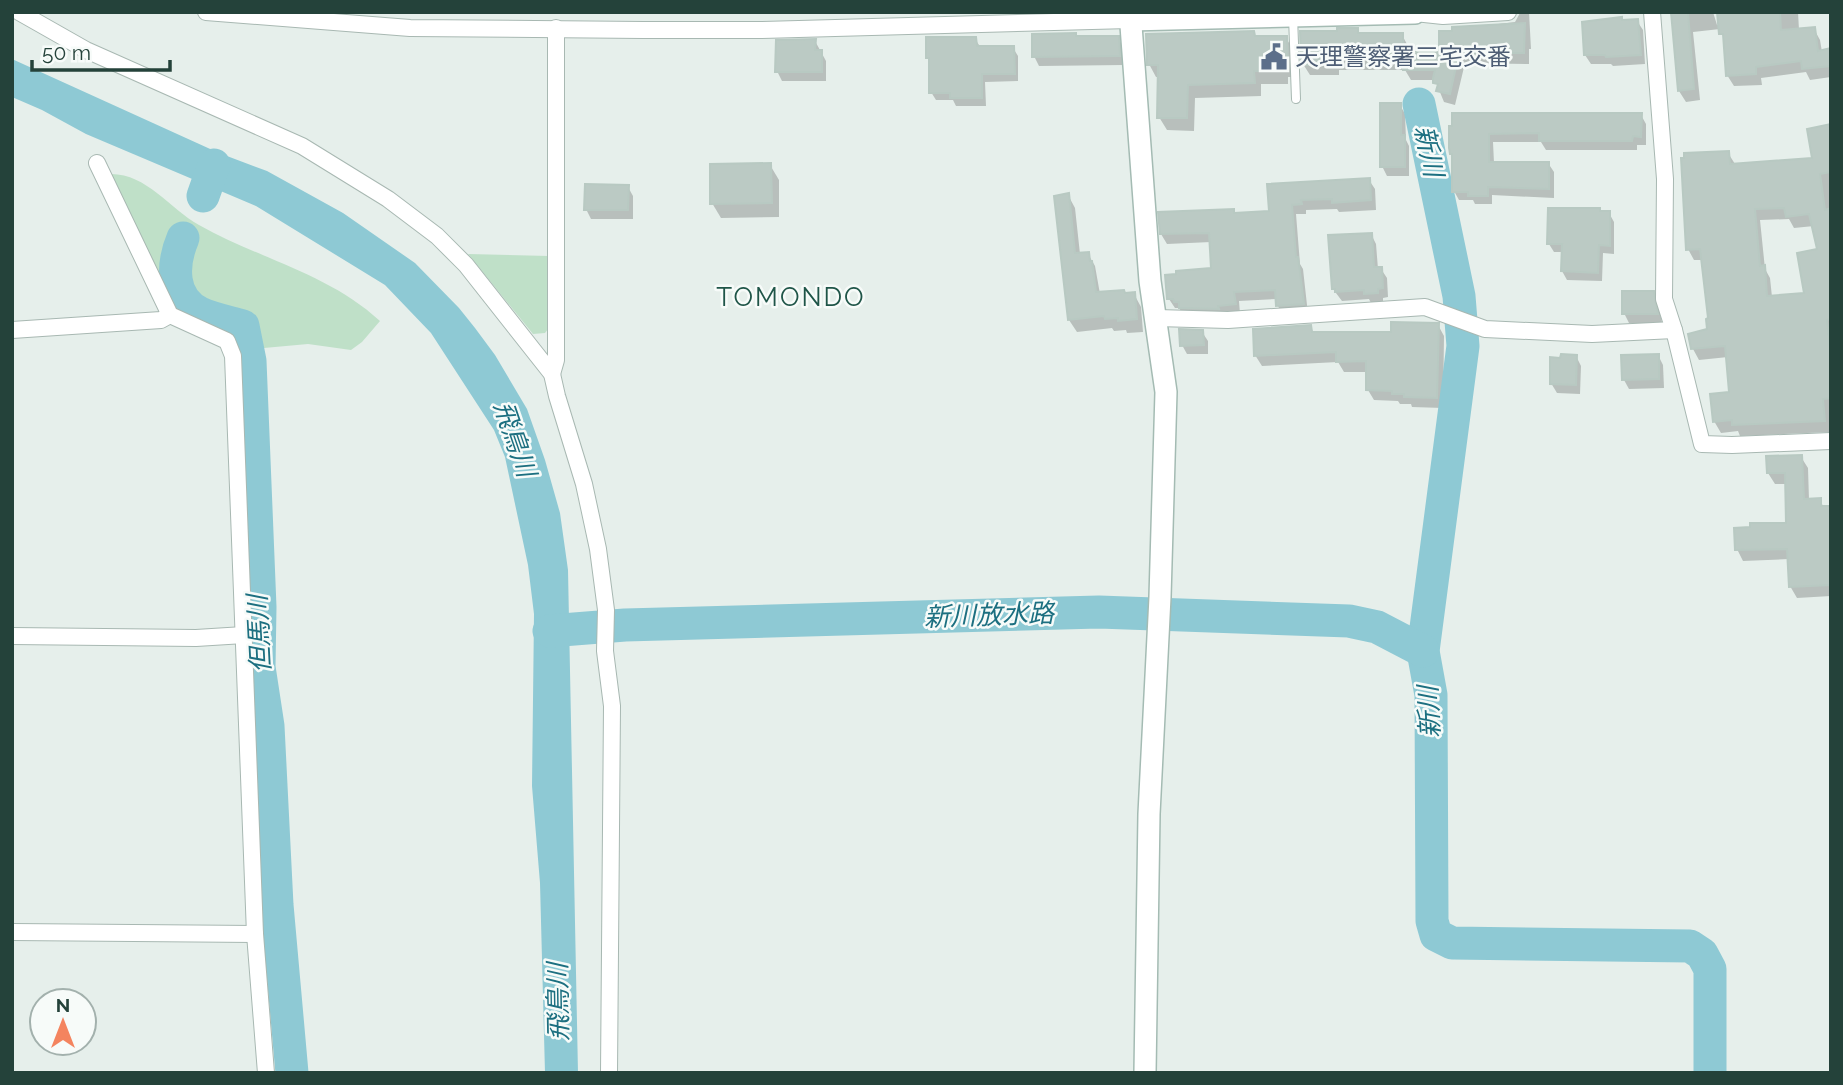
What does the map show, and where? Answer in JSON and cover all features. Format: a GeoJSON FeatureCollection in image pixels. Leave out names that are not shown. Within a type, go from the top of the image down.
{"type":"FeatureCollection","features":[{"type":"Feature","properties":{"kind":"street"},"geometry":{"type":"LineString","coordinates":[[19,12],[86,50],[302,146],[388,199],[437,236],[466,265],[552,374],[584,484],[598,549],[606,610],[606,651],[612,706],[610,1073]]}},
{"type":"Feature","properties":{"kind":"street"},"geometry":{"type":"LineString","coordinates":[[206,12],[410,28],[669,30],[857,20],[1415,13],[1443,16],[1508,12]]}},
{"type":"Feature","properties":{"kind":"street"},"geometry":{"type":"LineString","coordinates":[[1652,12],[1665,179],[1664,299],[1702,444],[1831,441]]}},
{"type":"Feature","properties":{"kind":"street"},"geometry":{"type":"LineString","coordinates":[[1130,16],[1150,281],[1166,392],[1160,597],[1149,814],[1145,1073]]}},
{"type":"Feature","properties":{"kind":"street"},"geometry":{"type":"LineString","coordinates":[[552,374],[556,360],[558,240],[556,28]]}},
{"type":"Feature","properties":{"kind":"street"},"geometry":{"type":"LineString","coordinates":[[97,163],[170,315],[227,341],[233,356],[256,934],[266,1073]]}},
{"type":"Feature","properties":{"kind":"street"},"geometry":{"type":"LineString","coordinates":[[1157,318],[1228,320],[1424,307],[1485,329],[1592,334],[1674,330]]}},
{"type":"Feature","properties":{"kind":"street"},"geometry":{"type":"LineString","coordinates":[[12,330],[161,320],[170,315]]}},
{"type":"Feature","properties":{"kind":"street"},"geometry":{"type":"LineString","coordinates":[[12,636],[196,638],[244,635]]}},
{"type":"Feature","properties":{"kind":"street"},"geometry":{"type":"LineString","coordinates":[[12,932],[256,934]]}},
{"type":"Feature","properties":{"kind":"lane"},"geometry":{"type":"LineString","coordinates":[[1293,16],[1296,99]]}},
{"type":"Feature","properties":{"kind":"green space"},"geometry":{"type":"Polygon","coordinates":[[[111,174],[136,180],[147,186],[188,218],[222,237],[316,278],[360,304],[380,321],[362,342],[351,350],[308,344],[264,348],[254,343],[240,343],[228,332],[192,317],[175,300],[154,269],[111,182],[111,174]]]}},
{"type":"Feature","properties":{"kind":"green space"},"geometry":{"type":"Polygon","coordinates":[[[468,254],[549,256],[548,329],[545,333],[533,334],[468,254]]]}},
{"type":"Feature","properties":{"kind":"water","name":"飛鳥川"},"geometry":{"type":"Polygon","coordinates":[[[12,59],[219,153],[267,171],[343,213],[415,263],[459,308],[495,355],[527,409],[560,513],[568,570],[578,1073],[545,1073],[540,883],[532,786],[534,614],[528,565],[505,457],[494,430],[431,333],[385,285],[256,206],[86,134],[12,97],[12,59]]]}},
{"type":"Feature","properties":{"kind":"building"},"geometry":{"type":"Polygon","coordinates":[[[1671,12],[1688,12],[1694,89],[1678,91],[1671,12]]]}},
{"type":"Feature","properties":{"kind":"building"},"geometry":{"type":"Polygon","coordinates":[[[1717,12],[1780,12],[1781,30],[1815,27],[1818,51],[1831,48],[1831,66],[1802,69],[1801,61],[1756,67],[1756,74],[1726,76],[1723,34],[1719,34],[1717,12]]]}},
{"type":"Feature","properties":{"kind":"building"},"geometry":{"type":"Polygon","coordinates":[[[1622,17],[1622,20],[1638,19],[1641,55],[1584,55],[1582,22],[1622,17]]]}},
{"type":"Feature","properties":{"kind":"building"},"geometry":{"type":"Polygon","coordinates":[[[1525,23],[1524,53],[1459,53],[1450,94],[1436,91],[1438,84],[1433,83],[1435,70],[1403,70],[1403,59],[1334,59],[1334,65],[1301,65],[1300,31],[1358,28],[1358,33],[1403,33],[1403,52],[1439,52],[1439,31],[1452,31],[1452,27],[1525,23]]]}},
{"type":"Feature","properties":{"kind":"building"},"geometry":{"type":"Polygon","coordinates":[[[1254,31],[1255,36],[1287,36],[1288,65],[1282,65],[1282,71],[1254,71],[1255,83],[1188,85],[1187,118],[1157,118],[1158,65],[1147,65],[1146,34],[1254,31]]]}},
{"type":"Feature","properties":{"kind":"building"},"geometry":{"type":"Polygon","coordinates":[[[1076,33],[1076,36],[1119,36],[1120,56],[1032,57],[1032,34],[1076,33]]]}},
{"type":"Feature","properties":{"kind":"building"},"geometry":{"type":"Polygon","coordinates":[[[926,37],[976,37],[977,46],[1014,46],[1015,74],[982,74],[982,98],[950,98],[950,93],[929,93],[926,37]]]}},
{"type":"Feature","properties":{"kind":"building"},"geometry":{"type":"Polygon","coordinates":[[[816,39],[815,50],[822,50],[822,72],[775,72],[776,40],[816,39]]]}},
{"type":"Feature","properties":{"kind":"building"},"geometry":{"type":"Polygon","coordinates":[[[1380,103],[1401,103],[1405,167],[1380,167],[1380,103]]]}},
{"type":"Feature","properties":{"kind":"building"},"geometry":{"type":"Polygon","coordinates":[[[1452,113],[1642,113],[1641,137],[1633,136],[1632,141],[1539,141],[1539,133],[1489,134],[1489,162],[1549,162],[1549,189],[1488,187],[1488,196],[1468,196],[1468,192],[1452,192],[1449,126],[1452,126],[1452,113]]]}},
{"type":"Feature","properties":{"kind":"building"},"geometry":{"type":"Polygon","coordinates":[[[1831,124],[1831,172],[1820,174],[1825,210],[1831,208],[1831,319],[1827,320],[1831,355],[1831,398],[1823,399],[1825,421],[1732,425],[1732,420],[1713,422],[1710,394],[1729,392],[1725,346],[1691,349],[1688,334],[1707,329],[1708,318],[1700,249],[1686,250],[1681,158],[1684,158],[1684,153],[1729,151],[1730,164],[1812,158],[1807,129],[1831,124]],[[1784,208],[1755,209],[1760,266],[1765,265],[1767,296],[1804,293],[1797,253],[1817,249],[1809,214],[1786,217],[1784,208]]]}},
{"type":"Feature","properties":{"kind":"building"},"geometry":{"type":"Polygon","coordinates":[[[771,163],[772,203],[710,204],[710,164],[771,163]]]}},
{"type":"Feature","properties":{"kind":"building"},"geometry":{"type":"Polygon","coordinates":[[[1370,178],[1371,200],[1332,203],[1332,199],[1301,200],[1302,204],[1292,205],[1296,257],[1304,304],[1276,306],[1275,290],[1234,292],[1236,304],[1218,306],[1219,309],[1179,308],[1179,302],[1167,299],[1165,275],[1176,274],[1176,271],[1211,268],[1209,233],[1160,234],[1158,212],[1234,209],[1234,213],[1269,211],[1267,184],[1370,178]]]}},
{"type":"Feature","properties":{"kind":"building"},"geometry":{"type":"Polygon","coordinates":[[[585,184],[629,185],[628,210],[584,210],[585,184]]]}},
{"type":"Feature","properties":{"kind":"building"},"geometry":{"type":"Polygon","coordinates":[[[1069,193],[1075,253],[1089,252],[1096,292],[1135,292],[1137,319],[1118,321],[1118,318],[1105,319],[1104,316],[1068,320],[1054,196],[1069,193]]]}},
{"type":"Feature","properties":{"kind":"building"},"geometry":{"type":"Polygon","coordinates":[[[1548,208],[1600,208],[1600,211],[1610,211],[1610,246],[1599,245],[1598,273],[1561,271],[1562,244],[1547,244],[1548,208]]]}},
{"type":"Feature","properties":{"kind":"building"},"geometry":{"type":"Polygon","coordinates":[[[1372,233],[1374,267],[1382,267],[1383,288],[1378,289],[1378,293],[1364,294],[1364,290],[1335,292],[1335,289],[1332,289],[1328,235],[1372,233]]]}},
{"type":"Feature","properties":{"kind":"building"},"geometry":{"type":"Polygon","coordinates":[[[1622,291],[1654,291],[1658,314],[1622,314],[1622,291]]]}},
{"type":"Feature","properties":{"kind":"building"},"geometry":{"type":"Polygon","coordinates":[[[1391,322],[1439,323],[1437,398],[1404,397],[1404,394],[1392,394],[1392,391],[1366,390],[1366,361],[1336,362],[1336,352],[1254,356],[1253,329],[1311,325],[1312,332],[1391,332],[1391,322]]]}},
{"type":"Feature","properties":{"kind":"building"},"geometry":{"type":"Polygon","coordinates":[[[1179,329],[1203,330],[1204,345],[1180,346],[1179,329]]]}},
{"type":"Feature","properties":{"kind":"building"},"geometry":{"type":"Polygon","coordinates":[[[1561,354],[1577,355],[1576,385],[1550,384],[1550,357],[1560,358],[1561,354]]]}},
{"type":"Feature","properties":{"kind":"building"},"geometry":{"type":"Polygon","coordinates":[[[1659,354],[1659,379],[1622,380],[1621,355],[1659,354]]]}},
{"type":"Feature","properties":{"kind":"building"},"geometry":{"type":"Polygon","coordinates":[[[1802,455],[1804,499],[1821,498],[1821,506],[1831,506],[1831,585],[1789,587],[1787,549],[1735,550],[1734,528],[1750,527],[1750,523],[1786,523],[1785,473],[1767,473],[1766,456],[1802,455]]]}},
{"type":"Feature","properties":{"kind":"waterway","name":"新川"},"geometry":{"type":"LineString","coordinates":[[1419,104],[1459,296],[1463,346],[1423,651],[1431,695],[1432,921],[1436,935],[1452,943],[1690,946],[1702,954],[1710,969],[1710,1073]]}},
{"type":"Feature","properties":{"kind":"waterway","name":"但馬川"},"geometry":{"type":"LineString","coordinates":[[203,196],[214,165]]}},
{"type":"Feature","properties":{"kind":"waterway","name":"但馬川"},"geometry":{"type":"LineString","coordinates":[[183,238],[176,269],[176,280],[183,299],[200,313],[243,326],[250,361],[260,607],[259,667],[268,726],[277,905],[292,1073]]}},
{"type":"Feature","properties":{"kind":"waterway","name":"新川放水路"},"geometry":{"type":"LineString","coordinates":[[549,631],[625,625],[1099,612],[1349,621],[1377,627],[1423,651]]}},
{"type":"Feature","properties":{"kind":"place","name":"天理警察署三宅交番"},"geometry":{"type":"Point","coordinates":[1274,57]}},
{"type":"Feature","properties":{"kind":"district","name":"TOMONDO"},"geometry":{"type":"Point","coordinates":[791,297]}}]}
